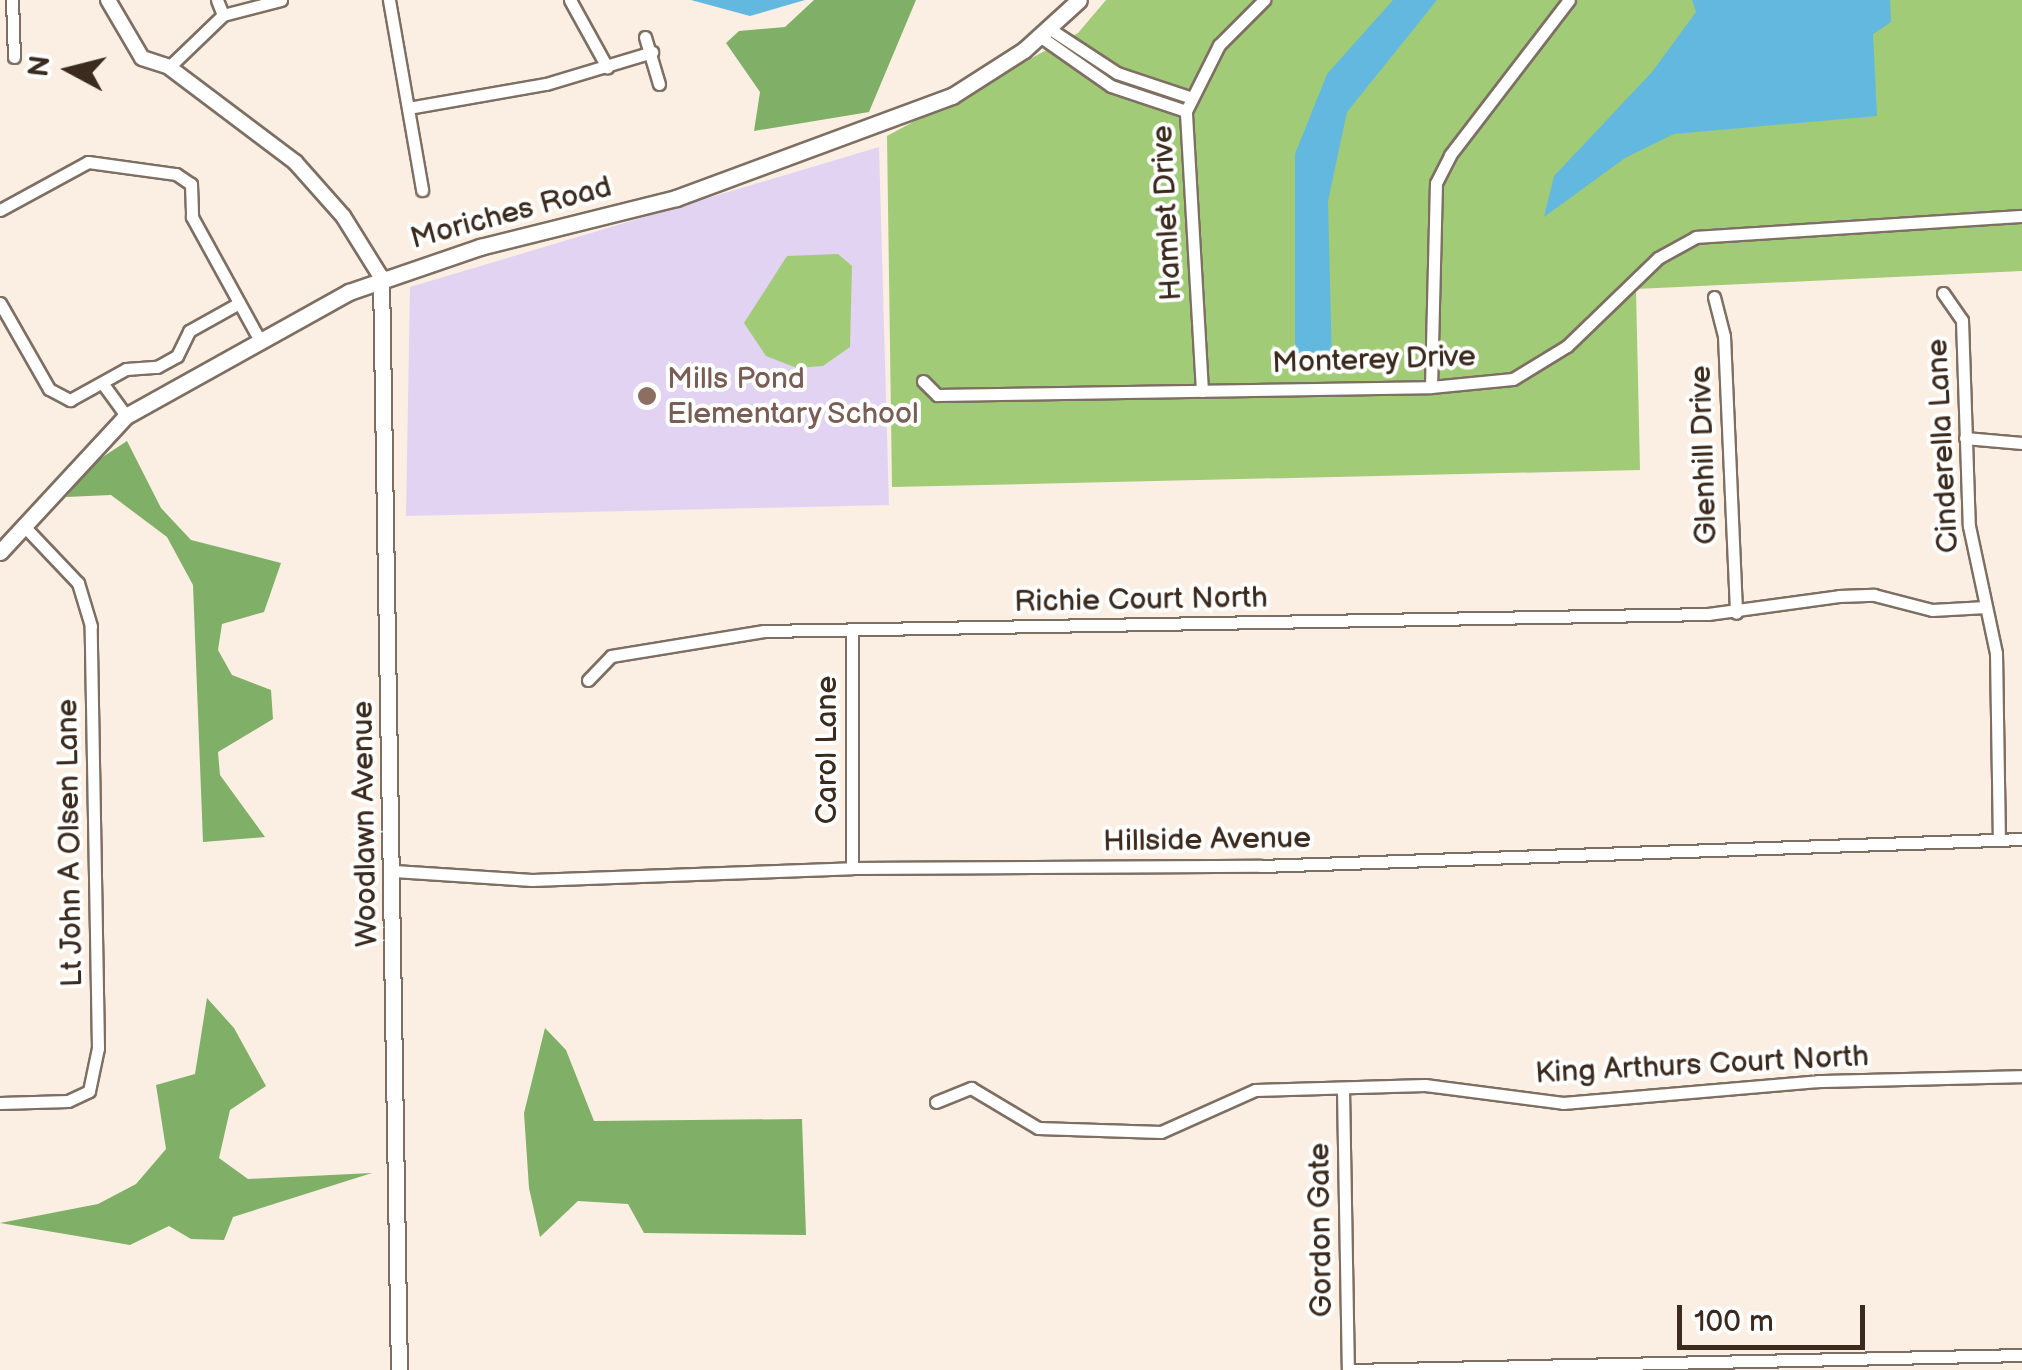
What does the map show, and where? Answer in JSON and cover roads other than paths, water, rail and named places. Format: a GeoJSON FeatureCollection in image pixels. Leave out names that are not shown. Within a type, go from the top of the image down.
{"type":"FeatureCollection","features":[{"type":"Feature","properties":{"kind":"main road","name":"Moriches Road"},"geometry":{"type":"LineString","coordinates":[[0,552],[126,416],[260,339],[381,277],[775,164],[952,96],[1046,33],[1079,0]]}},
{"type":"Feature","properties":{"kind":"main road","name":"Woodlawn Avenue"},"geometry":{"type":"LineString","coordinates":[[381,277],[394,871],[399,1370]]}},
{"type":"Feature","properties":{"kind":"street"},"geometry":{"type":"LineString","coordinates":[[12,0],[14,57]]}},
{"type":"Feature","properties":{"kind":"street"},"geometry":{"type":"LineString","coordinates":[[108,0],[131,46],[142,58],[168,67],[294,162],[343,216],[381,277]]}},
{"type":"Feature","properties":{"kind":"street"},"geometry":{"type":"LineString","coordinates":[[217,0],[223,15]]}},
{"type":"Feature","properties":{"kind":"street"},"geometry":{"type":"LineString","coordinates":[[168,67],[223,15],[281,0]]}},
{"type":"Feature","properties":{"kind":"street"},"geometry":{"type":"LineString","coordinates":[[390,0],[422,190]]}},
{"type":"Feature","properties":{"kind":"street"},"geometry":{"type":"LineString","coordinates":[[570,0],[607,67]]}},
{"type":"Feature","properties":{"kind":"street","name":"Hamlet Drive"},"geometry":{"type":"LineString","coordinates":[[1202,391],[1186,111],[1219,45],[1264,0]]}},
{"type":"Feature","properties":{"kind":"street"},"geometry":{"type":"LineString","coordinates":[[1432,386],[1436,183],[1569,0]]}},
{"type":"Feature","properties":{"kind":"street"},"geometry":{"type":"LineString","coordinates":[[1046,33],[1117,73],[1190,97]]}},
{"type":"Feature","properties":{"kind":"street"},"geometry":{"type":"LineString","coordinates":[[1046,33],[1111,86],[1186,111]]}},
{"type":"Feature","properties":{"kind":"street"},"geometry":{"type":"LineString","coordinates":[[645,37],[660,84]]}},
{"type":"Feature","properties":{"kind":"street"},"geometry":{"type":"LineString","coordinates":[[408,108],[607,67],[652,52]]}},
{"type":"Feature","properties":{"kind":"street"},"geometry":{"type":"LineString","coordinates":[[0,210],[88,162],[176,174],[191,184],[192,218],[260,339]]}},
{"type":"Feature","properties":{"kind":"street","name":"Monterey Drive"},"geometry":{"type":"LineString","coordinates":[[923,381],[937,395],[1432,386],[1513,378],[1567,346],[1658,258],[1696,237],[2022,216]]}},
{"type":"Feature","properties":{"kind":"street","name":"Cinderella Lane"},"geometry":{"type":"LineString","coordinates":[[1943,293],[1962,320],[1968,526],[1996,653],[1999,839]]}},
{"type":"Feature","properties":{"kind":"street","name":"Glenhill Drive"},"geometry":{"type":"LineString","coordinates":[[1714,297],[1724,336],[1736,613]]}},
{"type":"Feature","properties":{"kind":"street"},"geometry":{"type":"LineString","coordinates":[[0,303],[49,389],[70,400],[126,369],[167,362],[188,330],[239,303]]}},
{"type":"Feature","properties":{"kind":"street"},"geometry":{"type":"LineString","coordinates":[[103,384],[126,416]]}},
{"type":"Feature","properties":{"kind":"street"},"geometry":{"type":"LineString","coordinates":[[1965,438],[2022,443]]}},
{"type":"Feature","properties":{"kind":"street","name":"Lt John A Olsen Lane"},"geometry":{"type":"LineString","coordinates":[[0,1103],[68,1100],[90,1091],[98,1048],[91,626],[78,583],[22,526]]}},
{"type":"Feature","properties":{"kind":"street"},"geometry":{"type":"LineString","coordinates":[[1736,613],[1839,596],[1874,596],[1932,610],[1986,607]]}},
{"type":"Feature","properties":{"kind":"street","name":"Richie Court North"},"geometry":{"type":"LineString","coordinates":[[588,680],[611,656],[764,631],[1736,613]]}},
{"type":"Feature","properties":{"kind":"street","name":"Carol Lane"},"geometry":{"type":"LineString","coordinates":[[852,631],[852,868]]}},
{"type":"Feature","properties":{"kind":"street","name":"Hillside Avenue"},"geometry":{"type":"LineString","coordinates":[[394,871],[532,880],[852,868],[1261,866],[2022,839]]}},
{"type":"Feature","properties":{"kind":"street","name":"King Arthurs Court North"},"geometry":{"type":"LineString","coordinates":[[936,1102],[971,1088],[1038,1128],[1162,1132],[1255,1090],[1426,1085],[1563,1103],[1896,1079],[2022,1076]]}},
{"type":"Feature","properties":{"kind":"street","name":"Gordon Gate"},"geometry":{"type":"LineString","coordinates":[[1344,1090],[1350,1370]]}},
{"type":"Feature","properties":{"kind":"street"},"geometry":{"type":"LineString","coordinates":[[1350,1370],[2022,1355]]}},
{"type":"Feature","properties":{"kind":"water"},"geometry":{"type":"Polygon","coordinates":[[[691,0],[805,0],[750,16],[691,0]]]}},
{"type":"Feature","properties":{"kind":"water"},"geometry":{"type":"Polygon","coordinates":[[[1393,0],[1437,0],[1347,112],[1328,201],[1332,366],[1308,372],[1295,365],[1295,154],[1327,74],[1393,0]]]}},
{"type":"Feature","properties":{"kind":"water"},"geometry":{"type":"Polygon","coordinates":[[[1692,0],[1890,0],[1891,22],[1873,34],[1877,116],[1674,134],[1625,158],[1544,217],[1554,176],[1652,72],[1696,12],[1692,0]]]}},
{"type":"Feature","properties":{"kind":"place","name":"Mills Pond Elementary School"},"geometry":{"type":"Point","coordinates":[647,396]}}]}
